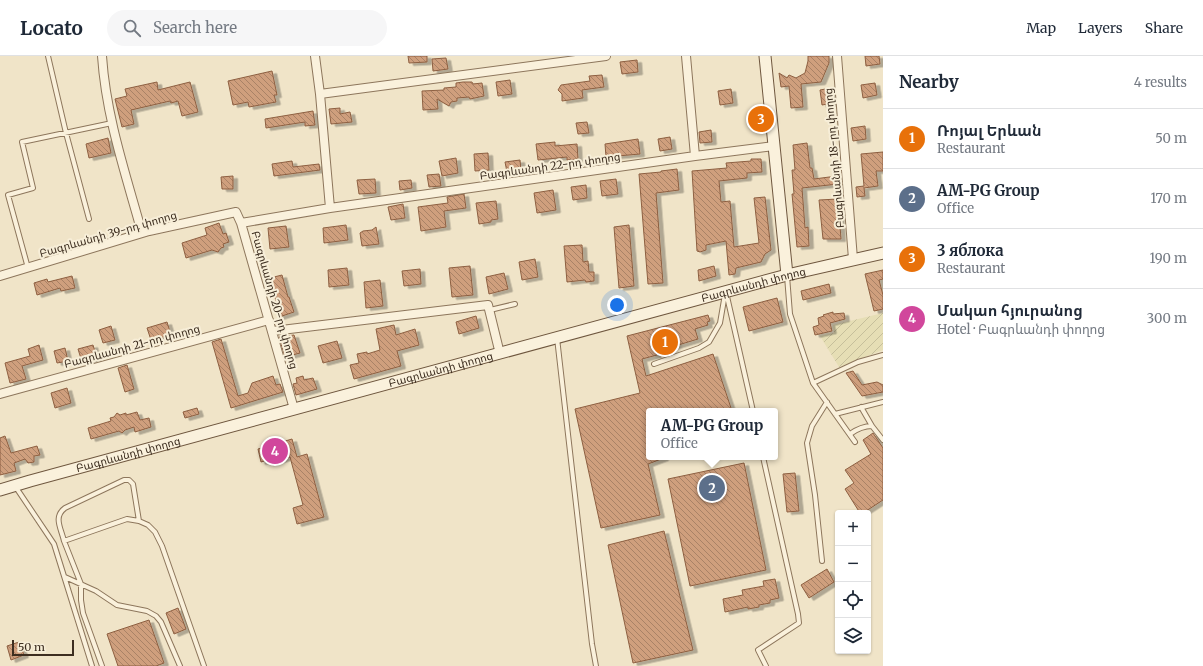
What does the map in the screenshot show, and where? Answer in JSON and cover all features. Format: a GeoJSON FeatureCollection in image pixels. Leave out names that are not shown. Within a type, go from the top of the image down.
{"type":"FeatureCollection","features":[{"type":"Feature","properties":{"kind":"main road"},"geometry":{"type":"LineString","coordinates":[[765,56],[787,274]]}},
{"type":"Feature","properties":{"kind":"main road","name":"Բագրևանդի փողոց"},"geometry":{"type":"LineString","coordinates":[[0,490],[787,274],[883,253]]}},
{"type":"Feature","properties":{"kind":"street"},"geometry":{"type":"LineString","coordinates":[[102,56],[103,74],[112,123],[142,233]]}},
{"type":"Feature","properties":{"kind":"street"},"geometry":{"type":"LineString","coordinates":[[315,56],[320,94],[330,208]]}},
{"type":"Feature","properties":{"kind":"street"},"geometry":{"type":"LineString","coordinates":[[320,94],[606,56]]}},
{"type":"Feature","properties":{"kind":"street"},"geometry":{"type":"LineString","coordinates":[[686,56],[695,156]]}},
{"type":"Feature","properties":{"kind":"street","name":"Բագրևանդի 18-րդ փողոց"},"geometry":{"type":"LineString","coordinates":[[837,56],[853,259]]}},
{"type":"Feature","properties":{"kind":"street","name":"Բագրևանդի 22-րդ փողոց"},"geometry":{"type":"LineString","coordinates":[[330,208],[774,146]]}},
{"type":"Feature","properties":{"kind":"street","name":"Բագրևանդի 20-րդ փողոց"},"geometry":{"type":"LineString","coordinates":[[294,409],[270,320],[241,223],[330,208]]}},
{"type":"Feature","properties":{"kind":"street","name":"Բագրևանդի 39-րդ փողոց"},"geometry":{"type":"LineString","coordinates":[[0,276],[142,233],[236,212],[241,223]]}},
{"type":"Feature","properties":{"kind":"street"},"geometry":{"type":"LineString","coordinates":[[273,331],[488,305],[500,354]]}},
{"type":"Feature","properties":{"kind":"street","name":"Բագրևանդի 21-րդ փողոց"},"geometry":{"type":"LineString","coordinates":[[0,394],[270,320]]}},
{"type":"Feature","properties":{"kind":"lane"},"geometry":{"type":"LineString","coordinates":[[48,56],[66,133],[89,219]]}},
{"type":"Feature","properties":{"kind":"lane"},"geometry":{"type":"LineString","coordinates":[[28,268],[8,194],[33,188],[22,142],[112,123]]}},
{"type":"Feature","properties":{"kind":"lane"},"geometry":{"type":"LineString","coordinates":[[787,274],[790,314],[814,383],[855,442]]}},
{"type":"Feature","properties":{"kind":"lane"},"geometry":{"type":"LineString","coordinates":[[654,364],[699,348],[709,342],[720,323],[726,291]]}},
{"type":"Feature","properties":{"kind":"lane"},"geometry":{"type":"LineString","coordinates":[[726,291],[752,408]]}},
{"type":"Feature","properties":{"kind":"lane"},"geometry":{"type":"LineString","coordinates":[[490,310],[515,304]]}},
{"type":"Feature","properties":{"kind":"lane"},"geometry":{"type":"LineString","coordinates":[[557,338],[592,644],[596,666]]}},
{"type":"Feature","properties":{"kind":"lane"},"geometry":{"type":"LineString","coordinates":[[814,383],[858,362],[883,355]]}},
{"type":"Feature","properties":{"kind":"lane"},"geometry":{"type":"LineString","coordinates":[[822,561],[815,495],[807,443],[812,426],[827,402]]}},
{"type":"Feature","properties":{"kind":"lane"},"geometry":{"type":"LineString","coordinates":[[835,414],[883,402]]}},
{"type":"Feature","properties":{"kind":"lane"},"geometry":{"type":"LineString","coordinates":[[861,407],[872,426],[883,440]]}},
{"type":"Feature","properties":{"kind":"lane"},"geometry":{"type":"LineString","coordinates":[[850,434],[858,429],[872,426]]}},
{"type":"Feature","properties":{"kind":"lane"},"geometry":{"type":"LineString","coordinates":[[764,460],[799,623],[758,650],[766,666]]}},
{"type":"Feature","properties":{"kind":"lane"},"geometry":{"type":"LineString","coordinates":[[102,666],[83,613],[80,584],[64,541],[58,517],[60,512],[65,508],[124,480],[129,480],[133,484],[139,521]]}},
{"type":"Feature","properties":{"kind":"lane"},"geometry":{"type":"LineString","coordinates":[[15,486],[54,544],[92,666]]}},
{"type":"Feature","properties":{"kind":"lane"},"geometry":{"type":"LineString","coordinates":[[64,541],[127,519],[139,521],[148,525],[155,532],[162,546],[204,666]]}},
{"type":"Feature","properties":{"kind":"lane"},"geometry":{"type":"LineString","coordinates":[[65,577],[96,592],[117,605],[147,611],[156,616],[162,622],[180,666]]}},
{"type":"Feature","properties":{"kind":"shaded area"},"geometry":{"type":"Polygon","coordinates":[[[883,313],[883,350],[839,367],[820,336],[834,333],[833,325],[883,313]]]}},
{"type":"Feature","properties":{"kind":"building"},"geometry":{"type":"Polygon","coordinates":[[[408,56],[427,56],[427,62],[409,63],[408,56]]]}},
{"type":"Feature","properties":{"kind":"building"},"geometry":{"type":"Polygon","coordinates":[[[808,56],[829,56],[829,63],[821,82],[801,84],[803,107],[791,108],[789,86],[781,87],[779,73],[787,78],[789,75],[796,78],[805,73],[808,56]]]}},
{"type":"Feature","properties":{"kind":"building"},"geometry":{"type":"Polygon","coordinates":[[[865,56],[879,56],[880,64],[866,66],[865,56]]]}},
{"type":"Feature","properties":{"kind":"building"},"geometry":{"type":"Polygon","coordinates":[[[446,58],[448,69],[433,71],[432,59],[446,58]]]}},
{"type":"Feature","properties":{"kind":"building"},"geometry":{"type":"Polygon","coordinates":[[[637,60],[638,72],[622,74],[620,62],[637,60]]]}},
{"type":"Feature","properties":{"kind":"building"},"geometry":{"type":"Polygon","coordinates":[[[272,71],[277,95],[274,95],[276,102],[249,107],[248,102],[233,105],[228,81],[272,71]]]}},
{"type":"Feature","properties":{"kind":"building"},"geometry":{"type":"Polygon","coordinates":[[[602,75],[604,87],[582,90],[583,98],[562,101],[562,94],[558,90],[561,85],[590,81],[589,76],[602,75]]]}},
{"type":"Feature","properties":{"kind":"building"},"geometry":{"type":"Polygon","coordinates":[[[510,80],[512,94],[498,96],[496,82],[510,80]]]}},
{"type":"Feature","properties":{"kind":"building"},"geometry":{"type":"Polygon","coordinates":[[[157,82],[158,90],[190,82],[198,112],[182,116],[178,101],[171,103],[170,101],[131,110],[134,124],[122,127],[115,99],[127,96],[125,89],[157,82]]]}},
{"type":"Feature","properties":{"kind":"building"},"geometry":{"type":"Polygon","coordinates":[[[472,82],[473,84],[482,83],[484,96],[470,99],[469,97],[457,98],[457,101],[451,102],[449,106],[437,99],[438,109],[423,110],[422,91],[444,90],[444,88],[456,87],[456,83],[472,82]]]}},
{"type":"Feature","properties":{"kind":"building"},"geometry":{"type":"Polygon","coordinates":[[[875,83],[877,95],[863,98],[861,85],[875,83]]]}},
{"type":"Feature","properties":{"kind":"building"},"geometry":{"type":"Polygon","coordinates":[[[831,88],[833,103],[822,105],[820,90],[831,88]]]}},
{"type":"Feature","properties":{"kind":"building"},"geometry":{"type":"Polygon","coordinates":[[[731,89],[733,103],[720,105],[718,91],[731,89]]]}},
{"type":"Feature","properties":{"kind":"building"},"geometry":{"type":"Polygon","coordinates":[[[340,108],[340,114],[350,112],[352,122],[331,124],[329,109],[340,108]]]}},
{"type":"Feature","properties":{"kind":"building"},"geometry":{"type":"Polygon","coordinates":[[[313,111],[315,125],[305,126],[305,122],[266,128],[265,119],[313,111]]]}},
{"type":"Feature","properties":{"kind":"building"},"geometry":{"type":"Polygon","coordinates":[[[587,122],[589,133],[578,134],[576,123],[587,122]]]}},
{"type":"Feature","properties":{"kind":"building"},"geometry":{"type":"Polygon","coordinates":[[[865,126],[866,139],[853,141],[851,128],[865,126]]]}},
{"type":"Feature","properties":{"kind":"building"},"geometry":{"type":"Polygon","coordinates":[[[711,130],[712,142],[700,143],[699,132],[711,130]]]}},
{"type":"Feature","properties":{"kind":"building"},"geometry":{"type":"Polygon","coordinates":[[[670,137],[672,149],[660,151],[658,139],[670,137]]]}},
{"type":"Feature","properties":{"kind":"building"},"geometry":{"type":"Polygon","coordinates":[[[108,138],[111,153],[89,158],[86,144],[108,138]]]}},
{"type":"Feature","properties":{"kind":"building"},"geometry":{"type":"Polygon","coordinates":[[[638,139],[640,154],[606,157],[605,144],[638,139]]]}},
{"type":"Feature","properties":{"kind":"building"},"geometry":{"type":"Polygon","coordinates":[[[555,142],[555,146],[577,144],[578,159],[567,160],[567,157],[538,160],[536,144],[555,142]]]}},
{"type":"Feature","properties":{"kind":"building"},"geometry":{"type":"Polygon","coordinates":[[[807,143],[810,168],[812,168],[814,179],[837,176],[838,184],[802,188],[805,228],[808,227],[809,246],[797,247],[792,194],[794,194],[792,170],[795,170],[793,145],[807,143]]]}},
{"type":"Feature","properties":{"kind":"building"},"geometry":{"type":"Polygon","coordinates":[[[883,152],[883,171],[876,171],[878,186],[864,188],[865,196],[857,197],[856,187],[864,186],[861,154],[883,152]]]}},
{"type":"Feature","properties":{"kind":"building"},"geometry":{"type":"Polygon","coordinates":[[[488,153],[489,170],[475,171],[474,154],[488,153]]]}},
{"type":"Feature","properties":{"kind":"building"},"geometry":{"type":"Polygon","coordinates":[[[456,158],[458,173],[442,176],[439,161],[456,158]]]}},
{"type":"Feature","properties":{"kind":"building"},"geometry":{"type":"Polygon","coordinates":[[[751,159],[761,159],[762,172],[747,173],[747,178],[719,181],[721,202],[730,201],[734,247],[759,243],[754,198],[765,197],[771,250],[765,254],[761,262],[736,268],[735,274],[729,275],[726,241],[706,245],[706,250],[700,252],[697,251],[692,171],[727,168],[726,163],[751,161],[751,159]]]}},
{"type":"Feature","properties":{"kind":"building"},"geometry":{"type":"Polygon","coordinates":[[[520,160],[521,170],[507,172],[505,162],[520,160]]]}},
{"type":"Feature","properties":{"kind":"building"},"geometry":{"type":"Polygon","coordinates":[[[292,161],[293,167],[319,164],[320,170],[274,176],[272,164],[292,161]]]}},
{"type":"Feature","properties":{"kind":"building"},"geometry":{"type":"Polygon","coordinates":[[[677,169],[679,190],[656,193],[663,283],[648,284],[639,174],[677,169]]]}},
{"type":"Feature","properties":{"kind":"building"},"geometry":{"type":"Polygon","coordinates":[[[439,174],[441,186],[429,187],[427,175],[439,174]]]}},
{"type":"Feature","properties":{"kind":"building"},"geometry":{"type":"Polygon","coordinates":[[[233,176],[233,189],[222,189],[221,177],[233,176]]]}},
{"type":"Feature","properties":{"kind":"building"},"geometry":{"type":"Polygon","coordinates":[[[375,179],[376,193],[359,194],[357,180],[375,179]]]}},
{"type":"Feature","properties":{"kind":"building"},"geometry":{"type":"Polygon","coordinates":[[[616,179],[618,194],[602,196],[600,181],[616,179]]]}},
{"type":"Feature","properties":{"kind":"building"},"geometry":{"type":"Polygon","coordinates":[[[411,180],[412,188],[400,190],[399,181],[411,180]]]}},
{"type":"Feature","properties":{"kind":"building"},"geometry":{"type":"Polygon","coordinates":[[[586,185],[587,198],[573,200],[571,187],[586,185]]]}},
{"type":"Feature","properties":{"kind":"building"},"geometry":{"type":"Polygon","coordinates":[[[553,190],[556,210],[537,213],[534,193],[553,190]]]}},
{"type":"Feature","properties":{"kind":"building"},"geometry":{"type":"Polygon","coordinates":[[[464,194],[466,208],[444,211],[446,227],[421,231],[418,207],[448,203],[447,197],[464,194]]]}},
{"type":"Feature","properties":{"kind":"building"},"geometry":{"type":"Polygon","coordinates":[[[838,199],[841,239],[823,239],[819,200],[838,199]]]}},
{"type":"Feature","properties":{"kind":"building"},"geometry":{"type":"Polygon","coordinates":[[[496,201],[498,219],[479,224],[476,203],[496,201]]]}},
{"type":"Feature","properties":{"kind":"building"},"geometry":{"type":"Polygon","coordinates":[[[403,204],[405,218],[391,220],[388,207],[403,204]]]}},
{"type":"Feature","properties":{"kind":"building"},"geometry":{"type":"Polygon","coordinates":[[[219,223],[223,234],[226,233],[229,242],[223,244],[224,247],[218,252],[212,250],[186,258],[182,243],[207,235],[205,228],[219,223]]]}},
{"type":"Feature","properties":{"kind":"building"},"geometry":{"type":"Polygon","coordinates":[[[346,225],[348,240],[324,243],[323,228],[346,225]]]}},
{"type":"Feature","properties":{"kind":"building"},"geometry":{"type":"Polygon","coordinates":[[[629,225],[634,286],[619,288],[614,227],[629,225]]]}},
{"type":"Feature","properties":{"kind":"building"},"geometry":{"type":"Polygon","coordinates":[[[286,226],[289,247],[270,249],[268,228],[286,226]]]}},
{"type":"Feature","properties":{"kind":"building"},"geometry":{"type":"Polygon","coordinates":[[[376,227],[379,244],[362,246],[360,233],[363,231],[372,230],[376,227]]]}},
{"type":"Feature","properties":{"kind":"building"},"geometry":{"type":"Polygon","coordinates":[[[582,245],[583,262],[588,261],[589,272],[594,272],[594,281],[586,282],[585,280],[567,282],[564,246],[582,245]]]}},
{"type":"Feature","properties":{"kind":"building"},"geometry":{"type":"Polygon","coordinates":[[[535,259],[538,277],[522,280],[519,262],[535,259]]]}},
{"type":"Feature","properties":{"kind":"building"},"geometry":{"type":"Polygon","coordinates":[[[470,266],[473,295],[452,297],[449,268],[470,266]]]}},
{"type":"Feature","properties":{"kind":"building"},"geometry":{"type":"Polygon","coordinates":[[[714,266],[716,276],[699,281],[698,270],[714,266]]]}},
{"type":"Feature","properties":{"kind":"building"},"geometry":{"type":"Polygon","coordinates":[[[347,268],[349,285],[329,287],[328,270],[347,268]]]}},
{"type":"Feature","properties":{"kind":"building"},"geometry":{"type":"Polygon","coordinates":[[[420,269],[421,284],[404,286],[402,271],[420,269]]]}},
{"type":"Feature","properties":{"kind":"building"},"geometry":{"type":"Polygon","coordinates":[[[883,270],[883,279],[879,280],[883,295],[883,309],[874,311],[865,274],[883,270]]]}},
{"type":"Feature","properties":{"kind":"building"},"geometry":{"type":"Polygon","coordinates":[[[504,273],[508,289],[489,294],[486,277],[504,273]]]}},
{"type":"Feature","properties":{"kind":"building"},"geometry":{"type":"Polygon","coordinates":[[[282,275],[294,312],[279,317],[274,302],[276,301],[270,278],[282,275]]]}},
{"type":"Feature","properties":{"kind":"building"},"geometry":{"type":"Polygon","coordinates":[[[72,276],[75,288],[61,291],[60,288],[37,295],[34,283],[47,279],[48,282],[72,276]]]}},
{"type":"Feature","properties":{"kind":"building"},"geometry":{"type":"Polygon","coordinates":[[[380,280],[383,306],[366,308],[364,282],[380,280]]]}},
{"type":"Feature","properties":{"kind":"building"},"geometry":{"type":"Polygon","coordinates":[[[829,284],[831,293],[803,300],[801,291],[829,284]]]}},
{"type":"Feature","properties":{"kind":"building"},"geometry":{"type":"Polygon","coordinates":[[[777,298],[783,322],[749,331],[743,307],[777,298]]]}},
{"type":"Feature","properties":{"kind":"building"},"geometry":{"type":"Polygon","coordinates":[[[833,312],[833,314],[844,313],[845,319],[830,323],[832,331],[815,335],[813,327],[819,325],[818,318],[833,312]]]}},
{"type":"Feature","properties":{"kind":"building"},"geometry":{"type":"Polygon","coordinates":[[[708,315],[710,321],[707,322],[708,325],[695,329],[698,339],[655,352],[657,355],[642,359],[646,376],[713,354],[731,408],[646,408],[646,460],[659,460],[648,464],[660,515],[601,528],[575,409],[640,393],[627,336],[708,315]]]}},
{"type":"Feature","properties":{"kind":"building"},"geometry":{"type":"Polygon","coordinates":[[[476,316],[479,328],[459,334],[456,322],[476,316]]]}},
{"type":"Feature","properties":{"kind":"building"},"geometry":{"type":"Polygon","coordinates":[[[167,322],[171,335],[151,340],[147,328],[167,322]]]}},
{"type":"Feature","properties":{"kind":"building"},"geometry":{"type":"Polygon","coordinates":[[[394,325],[396,335],[415,329],[419,345],[397,351],[401,366],[354,379],[350,365],[359,363],[357,354],[367,352],[367,354],[380,350],[376,329],[394,325]]]}},
{"type":"Feature","properties":{"kind":"building"},"geometry":{"type":"Polygon","coordinates":[[[111,326],[115,340],[103,343],[99,330],[111,326]]]}},
{"type":"Feature","properties":{"kind":"building"},"geometry":{"type":"Polygon","coordinates":[[[294,335],[300,353],[285,357],[279,337],[294,335]]]}},
{"type":"Feature","properties":{"kind":"building"},"geometry":{"type":"Polygon","coordinates":[[[221,339],[238,396],[248,393],[252,383],[273,376],[276,385],[280,384],[283,392],[231,408],[212,342],[221,339]]]}},
{"type":"Feature","properties":{"kind":"building"},"geometry":{"type":"Polygon","coordinates":[[[337,341],[342,358],[323,363],[318,346],[337,341]]]}},
{"type":"Feature","properties":{"kind":"building"},"geometry":{"type":"Polygon","coordinates":[[[39,345],[43,360],[22,366],[26,379],[10,383],[5,363],[30,356],[28,349],[39,345]]]}},
{"type":"Feature","properties":{"kind":"building"},"geometry":{"type":"Polygon","coordinates":[[[93,345],[97,358],[82,362],[78,349],[93,345]]]}},
{"type":"Feature","properties":{"kind":"building"},"geometry":{"type":"Polygon","coordinates":[[[65,348],[68,361],[57,363],[54,351],[65,348]]]}},
{"type":"Feature","properties":{"kind":"building"},"geometry":{"type":"Polygon","coordinates":[[[127,365],[134,389],[125,392],[118,368],[127,365]]]}},
{"type":"Feature","properties":{"kind":"building"},"geometry":{"type":"Polygon","coordinates":[[[853,371],[862,385],[877,382],[883,385],[883,392],[862,396],[846,373],[853,371]]]}},
{"type":"Feature","properties":{"kind":"building"},"geometry":{"type":"Polygon","coordinates":[[[303,376],[304,380],[313,378],[317,389],[296,395],[293,384],[297,383],[296,378],[303,376]]]}},
{"type":"Feature","properties":{"kind":"building"},"geometry":{"type":"Polygon","coordinates":[[[67,388],[71,403],[55,408],[51,393],[67,388]]]}},
{"type":"Feature","properties":{"kind":"building"},"geometry":{"type":"Polygon","coordinates":[[[197,408],[199,414],[185,418],[183,412],[197,408]]]}},
{"type":"Feature","properties":{"kind":"building"},"geometry":{"type":"Polygon","coordinates":[[[137,412],[140,420],[149,418],[151,427],[135,432],[134,427],[125,430],[122,433],[119,431],[91,439],[88,428],[111,421],[110,418],[114,417],[117,413],[120,415],[126,413],[126,415],[137,412]]]}},
{"type":"Feature","properties":{"kind":"building"},"geometry":{"type":"Polygon","coordinates":[[[873,433],[883,448],[883,500],[868,510],[858,510],[845,489],[854,483],[845,470],[871,454],[863,440],[873,433]]]}},
{"type":"Feature","properties":{"kind":"building"},"geometry":{"type":"Polygon","coordinates":[[[5,436],[11,453],[37,446],[40,455],[34,456],[34,462],[28,463],[25,459],[14,463],[16,471],[0,475],[0,438],[5,436]]]}},
{"type":"Feature","properties":{"kind":"building"},"geometry":{"type":"Polygon","coordinates":[[[292,439],[297,457],[307,454],[324,517],[297,524],[293,508],[303,505],[290,457],[269,463],[268,460],[261,462],[258,449],[292,439]]]}},
{"type":"Feature","properties":{"kind":"building"},"geometry":{"type":"Polygon","coordinates":[[[744,463],[766,570],[690,586],[668,479],[744,463]]]}},
{"type":"Feature","properties":{"kind":"building"},"geometry":{"type":"Polygon","coordinates":[[[795,473],[799,511],[787,512],[783,474],[795,473]]]}},
{"type":"Feature","properties":{"kind":"building"},"geometry":{"type":"Polygon","coordinates":[[[664,531],[693,650],[633,663],[608,545],[664,531]]]}},
{"type":"Feature","properties":{"kind":"building"},"geometry":{"type":"Polygon","coordinates":[[[827,569],[834,582],[809,598],[801,585],[827,569]]]}},
{"type":"Feature","properties":{"kind":"building"},"geometry":{"type":"Polygon","coordinates":[[[775,579],[779,598],[770,600],[770,603],[759,605],[759,607],[748,609],[748,607],[725,612],[723,599],[743,595],[742,590],[764,586],[763,581],[775,579]]]}},
{"type":"Feature","properties":{"kind":"building"},"geometry":{"type":"Polygon","coordinates":[[[178,608],[186,629],[174,634],[166,613],[178,608]]]}},
{"type":"Feature","properties":{"kind":"building"},"geometry":{"type":"Polygon","coordinates":[[[149,620],[164,663],[156,666],[118,666],[107,634],[149,620]]]}},
{"type":"Feature","properties":{"kind":"building"},"geometry":{"type":"Polygon","coordinates":[[[19,642],[24,655],[11,660],[7,646],[19,642]]]}},
{"type":"Feature","properties":{"kind":"place","name":"3 яблока"},"geometry":{"type":"Point","coordinates":[761,119]}},
{"type":"Feature","properties":{"kind":"place","name":"Ռոյալ Երևան"},"geometry":{"type":"Point","coordinates":[665,342]}},
{"type":"Feature","properties":{"kind":"place","name":"Մակաո հյուրանոց"},"geometry":{"type":"Point","coordinates":[275,451]}},
{"type":"Feature","properties":{"kind":"place","name":"AM-PG Group"},"geometry":{"type":"Point","coordinates":[712,488]}}]}
